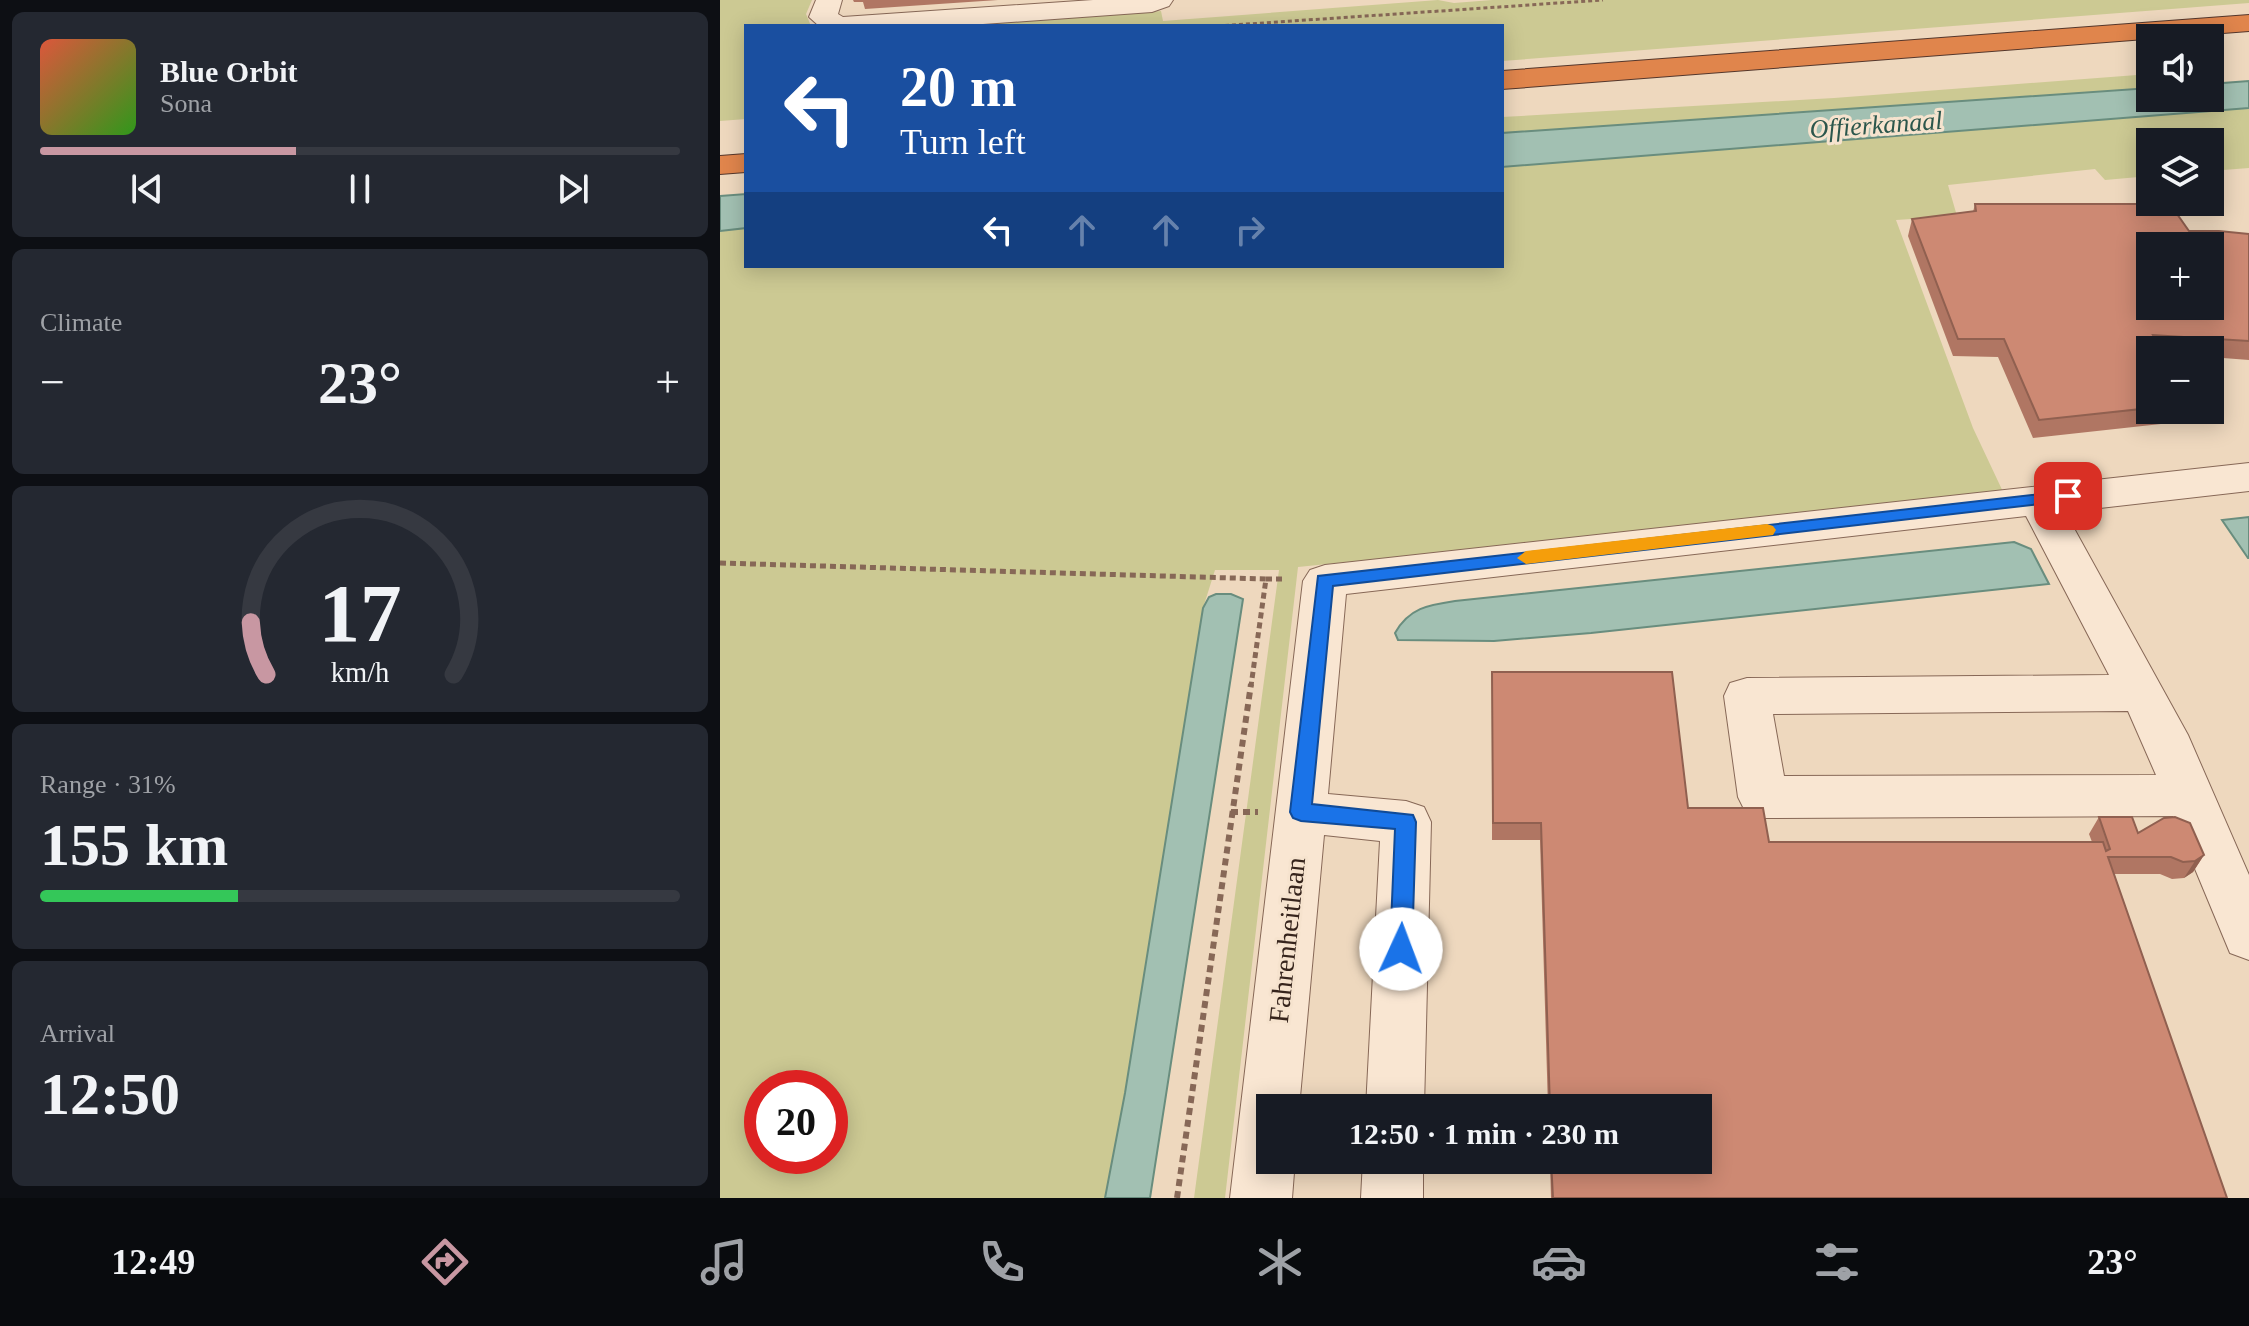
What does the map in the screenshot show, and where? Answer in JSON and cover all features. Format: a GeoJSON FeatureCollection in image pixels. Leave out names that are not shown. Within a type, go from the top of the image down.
{"type":"FeatureCollection","features":[{"type":"Feature","properties":{"kind":"highway"},"geometry":{"type":"LineString","coordinates":[[1504,80],[2249,23]]}},
{"type":"Feature","properties":{"kind":"highway"},"geometry":{"type":"LineString","coordinates":[[2224,48],[2249,46]]}},
{"type":"Feature","properties":{"kind":"highway"},"geometry":{"type":"LineString","coordinates":[[1504,104],[2136,55]]}},
{"type":"Feature","properties":{"kind":"highway"},"geometry":{"type":"LineString","coordinates":[[720,139],[744,137]]}},
{"type":"Feature","properties":{"kind":"highway"},"geometry":{"type":"LineString","coordinates":[[720,165],[744,163]]}},
{"type":"Feature","properties":{"kind":"street"},"geometry":{"type":"LineString","coordinates":[[867,24],[1152,4],[1160,0]]}},
{"type":"Feature","properties":{"kind":"street"},"geometry":{"type":"LineString","coordinates":[[2249,477],[2038,500],[2141,693],[2189,795],[2249,936]]}},
{"type":"Feature","properties":{"kind":"street","name":"Fahrenheitlaan"},"geometry":{"type":"LineString","coordinates":[[1272,1094],[1325,581],[2038,500]]}},
{"type":"Feature","properties":{"kind":"street"},"geometry":{"type":"LineString","coordinates":[[2141,693],[1747,696],[1763,797],[2189,795]]}},
{"type":"Feature","properties":{"kind":"street"},"geometry":{"type":"LineString","coordinates":[[1301,812],[1406,822],[1396,1094]]}},
{"type":"Feature","properties":{"kind":"street","name":"Fahrenheitlaan"},"geometry":{"type":"LineString","coordinates":[[1261,1198],[1263,1174]]}},
{"type":"Feature","properties":{"kind":"street"},"geometry":{"type":"LineString","coordinates":[[1392,1198],[1393,1174]]}},
{"type":"Feature","properties":{"kind":"path"},"geometry":{"type":"LineString","coordinates":[[1248,24],[1603,0]]}},
{"type":"Feature","properties":{"kind":"path"},"geometry":{"type":"LineString","coordinates":[[720,563],[1266,579],[1177,1198]]}},
{"type":"Feature","properties":{"kind":"shaded area"},"geometry":{"type":"Polygon","coordinates":[[[720,0],[812,0],[806,14],[810,24],[744,24],[744,119],[720,121],[720,0]]]}},
{"type":"Feature","properties":{"kind":"shaded area"},"geometry":{"type":"Polygon","coordinates":[[[1438,0],[1454,3],[1492,0],[2249,0],[2249,3],[1504,61],[1504,24],[976,24],[1161,11],[1163,21],[1438,0]]]}},
{"type":"Feature","properties":{"kind":"shaded area"},"geometry":{"type":"Polygon","coordinates":[[[2136,75],[2136,89],[1504,133],[1504,117],[1834,98],[2136,75]]]}},
{"type":"Feature","properties":{"kind":"shaded area"},"geometry":{"type":"Polygon","coordinates":[[[2249,108],[2249,168],[2224,170],[2224,128],[2136,128],[2136,177],[2105,180],[2095,169],[1948,185],[1957,216],[1896,220],[1973,428],[2005,496],[1298,567],[1225,1198],[1194,1198],[1279,570],[1215,570],[1203,608],[1125,1093],[1105,1198],[720,1198],[720,231],[744,228],[744,268],[1504,268],[1504,167],[2249,108]]]}},
{"type":"Feature","properties":{"kind":"water"},"geometry":{"type":"Polygon","coordinates":[[[2249,81],[2249,108],[2224,110],[2224,83],[2249,81]]]}},
{"type":"Feature","properties":{"kind":"water","name":"Offierkanaal"},"geometry":{"type":"Polygon","coordinates":[[[2136,89],[2136,112],[2198,112],[1504,167],[1504,133],[2136,89]]]}},
{"type":"Feature","properties":{"kind":"water"},"geometry":{"type":"Polygon","coordinates":[[[744,194],[744,228],[720,231],[720,196],[744,194]]]}},
{"type":"Feature","properties":{"kind":"water"},"geometry":{"type":"Polygon","coordinates":[[[2249,517],[2249,558],[2248,558],[2222,520],[2249,517]]]}},
{"type":"Feature","properties":{"kind":"water"},"geometry":{"type":"Polygon","coordinates":[[[2014,542],[2031,549],[2049,584],[1494,641],[1398,640],[1395,633],[1406,618],[1420,609],[1455,601],[2014,542]]]}},
{"type":"Feature","properties":{"kind":"water"},"geometry":{"type":"Polygon","coordinates":[[[1231,594],[1243,599],[1150,1198],[1105,1198],[1125,1093],[1203,608],[1209,597],[1231,594]]]}},
{"type":"Feature","properties":{"kind":"building"},"geometry":{"type":"Polygon","coordinates":[[[1975,204],[2136,204],[2136,216],[2178,216],[2189,231],[2219,231],[2249,234],[2249,341],[2224,339],[2224,336],[2136,336],[2136,410],[2039,420],[2004,339],[1958,339],[1912,219],[1976,211],[1975,204]]]}},
{"type":"Feature","properties":{"kind":"building"},"geometry":{"type":"Polygon","coordinates":[[[1492,672],[1672,672],[1688,808],[1763,808],[1769,842],[2103,842],[2106,851],[2110,849],[2099,817],[2132,817],[2138,833],[2164,818],[2175,817],[2190,823],[2204,855],[2195,861],[2183,862],[2171,857],[2108,857],[2227,1198],[1553,1198],[1552,1174],[1712,1174],[1712,1094],[1550,1094],[1541,823],[1493,823],[1492,672]]]}},
{"type":"Feature","properties":{"kind":"slow traffic"},"geometry":{"type":"LineString","coordinates":[[1526,558],[1767,530]]}},
{"type":"Feature","properties":{"kind":"route"},"geometry":{"type":"LineString","coordinates":[[1401,949],[1406,822],[1301,812],[1325,581],[2068,496]]}}]}
